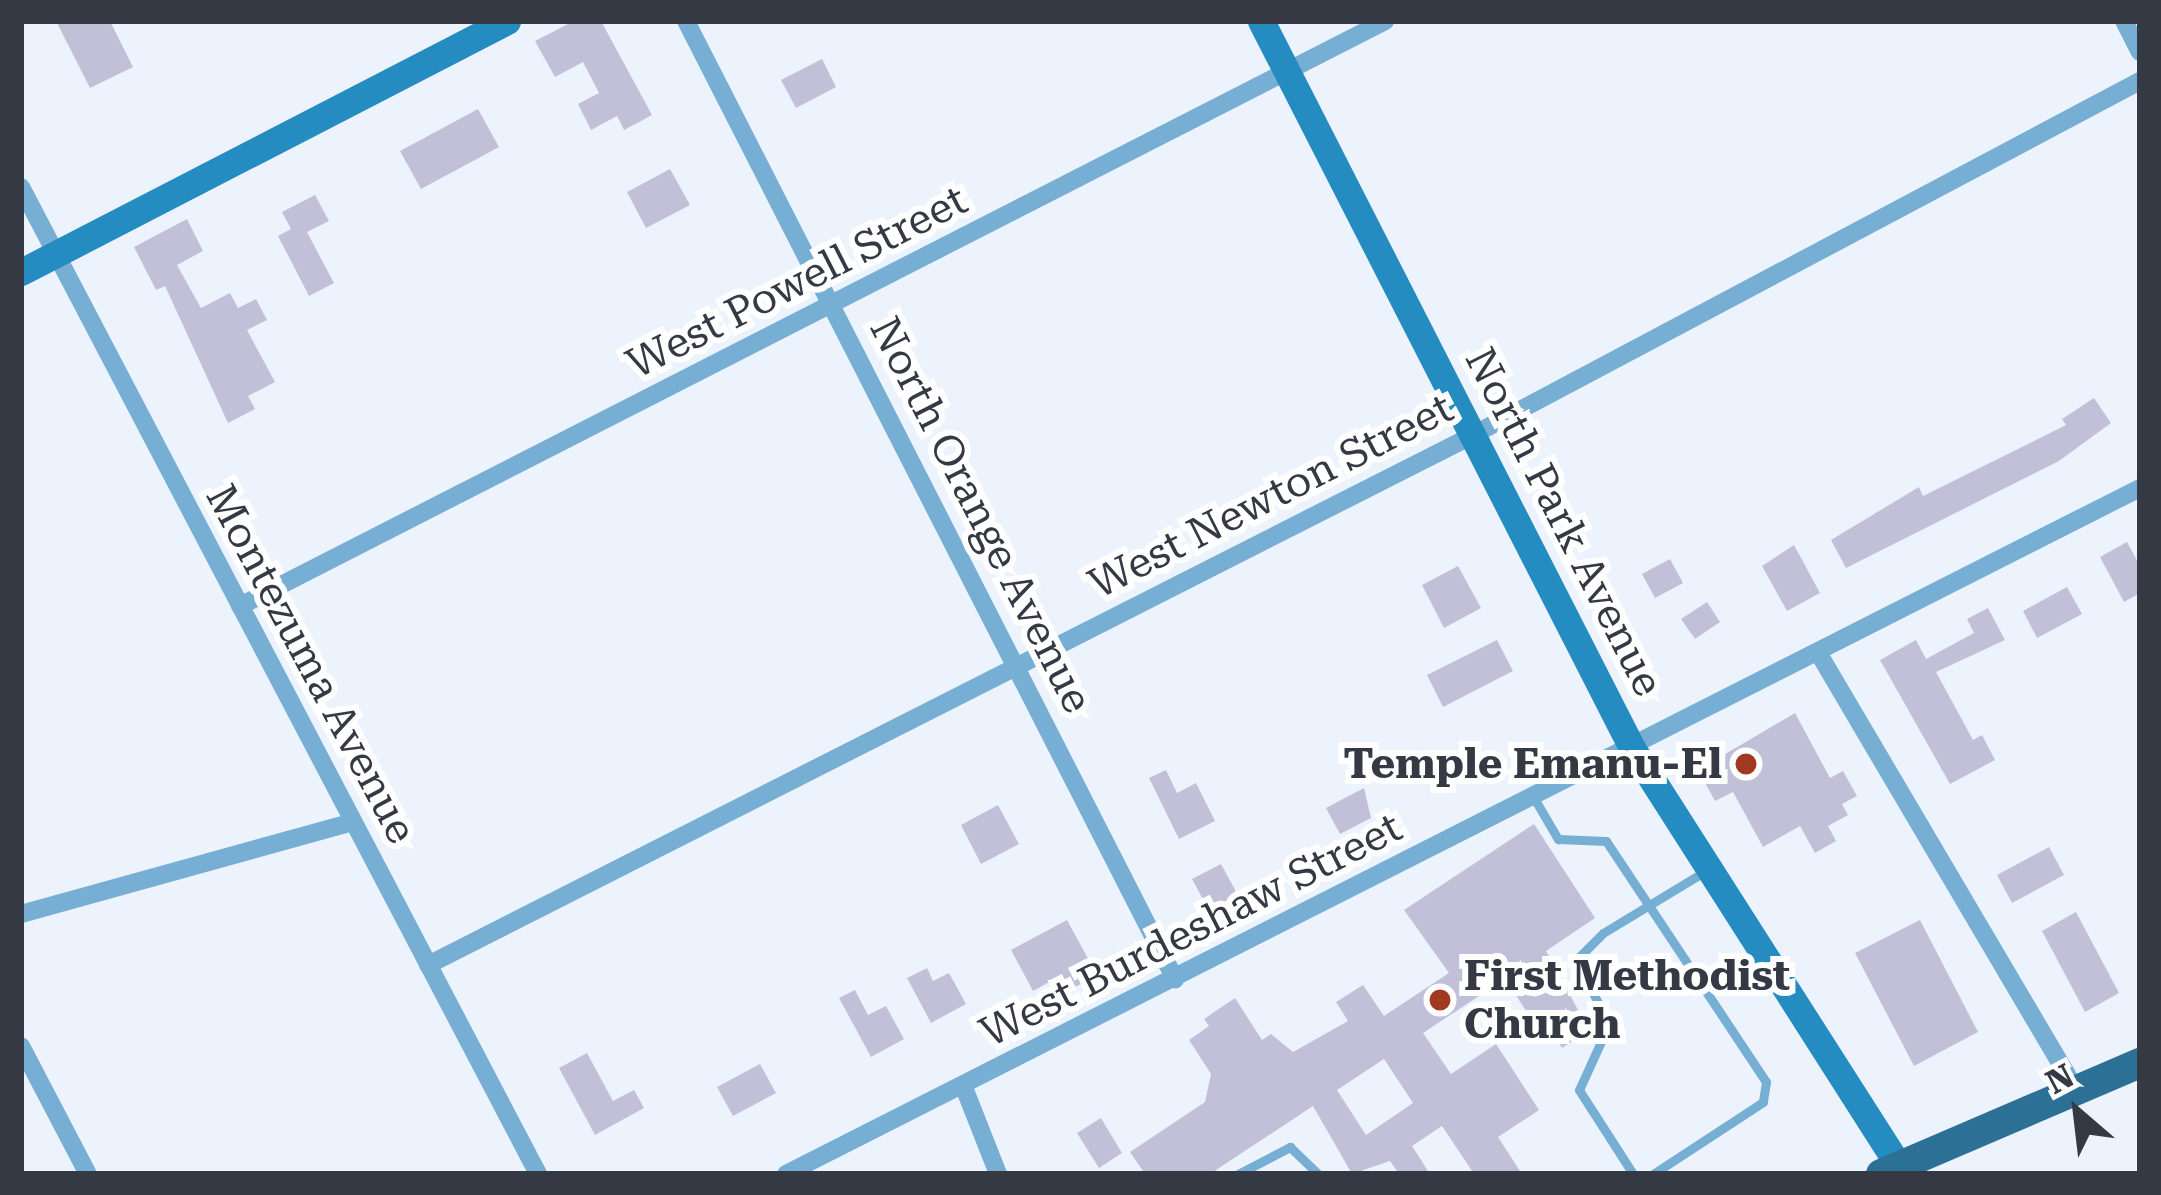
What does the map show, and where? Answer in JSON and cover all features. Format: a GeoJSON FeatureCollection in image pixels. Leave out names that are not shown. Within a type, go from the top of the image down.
{"type":"FeatureCollection","features":[{"type":"Feature","properties":{"kind":"main road"},"geometry":{"type":"LineString","coordinates":[[1895,1171],[2140,1063]]}},
{"type":"Feature","properties":{"kind":"street"},"geometry":{"type":"LineString","coordinates":[[21,272],[507,21]]}},
{"type":"Feature","properties":{"kind":"street","name":"North Orange Avenue"},"geometry":{"type":"LineString","coordinates":[[686,21],[1175,979]]}},
{"type":"Feature","properties":{"kind":"street","name":"North Park Avenue"},"geometry":{"type":"LineString","coordinates":[[1261,21],[1631,748],[1895,1171]]}},
{"type":"Feature","properties":{"kind":"street","name":"West Powell Street"},"geometry":{"type":"LineString","coordinates":[[240,606],[1385,21]]}},
{"type":"Feature","properties":{"kind":"street"},"geometry":{"type":"LineString","coordinates":[[2124,21],[2140,52]]}},
{"type":"Feature","properties":{"kind":"street","name":"West Newton Street"},"geometry":{"type":"LineString","coordinates":[[428,965],[1472,435],[2140,81]]}},
{"type":"Feature","properties":{"kind":"street","name":"Montezuma Avenue"},"geometry":{"type":"LineString","coordinates":[[21,187],[538,1174]]}},
{"type":"Feature","properties":{"kind":"street","name":"West Burdeshaw Street"},"geometry":{"type":"LineString","coordinates":[[786,1174],[2140,488]]}},
{"type":"Feature","properties":{"kind":"street"},"geometry":{"type":"LineString","coordinates":[[1819,654],[2076,1090]]}},
{"type":"Feature","properties":{"kind":"street"},"geometry":{"type":"LineString","coordinates":[[21,914],[353,821]]}},
{"type":"Feature","properties":{"kind":"street"},"geometry":{"type":"LineString","coordinates":[[21,1046],[88,1174]]}},
{"type":"Feature","properties":{"kind":"street"},"geometry":{"type":"LineString","coordinates":[[963,1084],[998,1174]]}},
{"type":"Feature","properties":{"kind":"lane"},"geometry":{"type":"LineString","coordinates":[[1534,798],[1558,839],[1606,841],[1650,902],[1767,1089],[1763,1102],[1653,1174]]}},
{"type":"Feature","properties":{"kind":"lane"},"geometry":{"type":"LineString","coordinates":[[1634,1174],[1579,1090],[1609,1024],[1579,965],[1587,945],[1707,870]]}},
{"type":"Feature","properties":{"kind":"lane"},"geometry":{"type":"LineString","coordinates":[[1238,1174],[1290,1147],[1318,1174]]}},
{"type":"Feature","properties":{"kind":"building"},"geometry":{"type":"Polygon","coordinates":[[[56,21],[110,21],[133,67],[90,88],[56,21]]]}},
{"type":"Feature","properties":{"kind":"building"},"geometry":{"type":"Polygon","coordinates":[[[574,21],[601,21],[652,115],[624,130],[617,116],[591,130],[578,104],[599,93],[583,62],[555,77],[535,41],[574,21]]]}},
{"type":"Feature","properties":{"kind":"building"},"geometry":{"type":"Polygon","coordinates":[[[822,59],[836,87],[796,108],[781,80],[822,59]]]}},
{"type":"Feature","properties":{"kind":"building"},"geometry":{"type":"Polygon","coordinates":[[[478,109],[499,147],[421,189],[400,151],[478,109]]]}},
{"type":"Feature","properties":{"kind":"building"},"geometry":{"type":"Polygon","coordinates":[[[670,169],[690,205],[646,228],[627,192],[670,169]]]}},
{"type":"Feature","properties":{"kind":"building"},"geometry":{"type":"Polygon","coordinates":[[[315,195],[329,221],[307,232],[334,283],[309,296],[278,236],[291,229],[282,212],[315,195]]]}},
{"type":"Feature","properties":{"kind":"building"},"geometry":{"type":"Polygon","coordinates":[[[187,219],[203,251],[177,265],[201,308],[230,293],[238,308],[256,299],[267,320],[247,330],[275,382],[248,396],[255,409],[228,423],[165,286],[156,290],[134,247],[187,219]]]}},
{"type":"Feature","properties":{"kind":"building"},"geometry":{"type":"Polygon","coordinates":[[[2094,398],[2111,423],[2059,461],[1846,568],[1831,540],[1919,487],[1923,496],[2066,425],[2062,419],[2094,398]]]}},
{"type":"Feature","properties":{"kind":"building"},"geometry":{"type":"Polygon","coordinates":[[[2127,542],[2140,566],[2140,593],[2124,602],[2100,557],[2127,542]]]}},
{"type":"Feature","properties":{"kind":"building"},"geometry":{"type":"Polygon","coordinates":[[[1794,545],[1820,593],[1787,611],[1762,566],[1794,545]]]}},
{"type":"Feature","properties":{"kind":"building"},"geometry":{"type":"Polygon","coordinates":[[[1670,559],[1683,583],[1655,598],[1642,574],[1670,559]]]}},
{"type":"Feature","properties":{"kind":"building"},"geometry":{"type":"Polygon","coordinates":[[[1458,566],[1481,608],[1444,628],[1422,585],[1458,566]]]}},
{"type":"Feature","properties":{"kind":"building"},"geometry":{"type":"Polygon","coordinates":[[[2067,587],[2082,614],[2037,638],[2023,611],[2067,587]]]}},
{"type":"Feature","properties":{"kind":"building"},"geometry":{"type":"Polygon","coordinates":[[[1707,602],[1720,622],[1695,639],[1681,619],[1707,602]]]}},
{"type":"Feature","properties":{"kind":"building"},"geometry":{"type":"Polygon","coordinates":[[[1988,608],[2005,640],[1936,672],[1973,740],[1982,735],[1995,760],[1950,784],[1880,660],[1916,640],[1926,659],[1974,633],[1967,619],[1988,608]]]}},
{"type":"Feature","properties":{"kind":"building"},"geometry":{"type":"Polygon","coordinates":[[[1497,640],[1513,671],[1443,707],[1427,675],[1497,640]]]}},
{"type":"Feature","properties":{"kind":"building"},"geometry":{"type":"Polygon","coordinates":[[[1795,713],[1830,778],[1843,771],[1857,796],[1842,804],[1848,815],[1828,826],[1836,841],[1815,853],[1800,826],[1763,847],[1733,792],[1715,801],[1698,770],[1795,713]]]}},
{"type":"Feature","properties":{"kind":"building"},"geometry":{"type":"Polygon","coordinates":[[[1166,770],[1177,793],[1196,783],[1215,821],[1179,839],[1149,778],[1166,770]]]}},
{"type":"Feature","properties":{"kind":"building"},"geometry":{"type":"Polygon","coordinates":[[[1364,788],[1371,818],[1340,834],[1326,808],[1364,788]]]}},
{"type":"Feature","properties":{"kind":"building"},"geometry":{"type":"Polygon","coordinates":[[[998,805],[1019,844],[981,864],[961,825],[998,805]]]}},
{"type":"Feature","properties":{"kind":"building","name":"First Methodist Church"},"geometry":{"type":"Polygon","coordinates":[[[1534,824],[1595,918],[1546,951],[1589,1030],[1562,1048],[1555,1037],[1547,1042],[1505,979],[1423,1033],[1451,1074],[1496,1044],[1539,1110],[1498,1137],[1522,1174],[1474,1174],[1442,1126],[1412,1146],[1430,1174],[1399,1174],[1390,1161],[1352,1174],[1313,1106],[1210,1174],[1145,1174],[1130,1152],[1205,1102],[1211,1074],[1189,1040],[1209,1026],[1204,1019],[1235,998],[1262,1040],[1271,1034],[1293,1052],[1348,1021],[1336,1002],[1363,985],[1384,1016],[1449,973],[1404,910],[1534,824]],[[1384,1059],[1337,1090],[1366,1135],[1413,1103],[1384,1059]]]}},
{"type":"Feature","properties":{"kind":"building"},"geometry":{"type":"Polygon","coordinates":[[[2049,847],[2064,875],[2012,903],[1997,875],[2049,847]]]}},
{"type":"Feature","properties":{"kind":"building"},"geometry":{"type":"Polygon","coordinates":[[[1221,864],[1240,899],[1211,914],[1192,879],[1221,864]]]}},
{"type":"Feature","properties":{"kind":"building"},"geometry":{"type":"Polygon","coordinates":[[[2076,912],[2119,993],[2085,1012],[2042,931],[2076,912]]]}},
{"type":"Feature","properties":{"kind":"building"},"geometry":{"type":"Polygon","coordinates":[[[1067,920],[1097,975],[1068,991],[1060,976],[1033,991],[1011,950],[1067,920]]]}},
{"type":"Feature","properties":{"kind":"building"},"geometry":{"type":"Polygon","coordinates":[[[1920,920],[1978,1032],[1914,1066],[1855,953],[1920,920]]]}},
{"type":"Feature","properties":{"kind":"building"},"geometry":{"type":"Polygon","coordinates":[[[927,968],[933,981],[949,973],[966,1004],[931,1023],[907,978],[927,968]]]}},
{"type":"Feature","properties":{"kind":"building"},"geometry":{"type":"Polygon","coordinates":[[[855,990],[868,1015],[886,1006],[904,1039],[871,1057],[839,998],[855,990]]]}},
{"type":"Feature","properties":{"kind":"building"},"geometry":{"type":"Polygon","coordinates":[[[587,1053],[613,1101],[634,1090],[644,1108],[595,1135],[559,1068],[587,1053]]]}},
{"type":"Feature","properties":{"kind":"building"},"geometry":{"type":"Polygon","coordinates":[[[760,1064],[776,1093],[733,1116],[717,1087],[760,1064]]]}},
{"type":"Feature","properties":{"kind":"building"},"geometry":{"type":"Polygon","coordinates":[[[1101,1118],[1122,1153],[1099,1168],[1077,1133],[1101,1118]]]}},
{"type":"Feature","properties":{"kind":"place","name":"Temple Emanu-El"},"geometry":{"type":"Point","coordinates":[1746,764]}},
{"type":"Feature","properties":{"kind":"place","name":"First Methodist Church"},"geometry":{"type":"Point","coordinates":[1440,1000]}}]}
